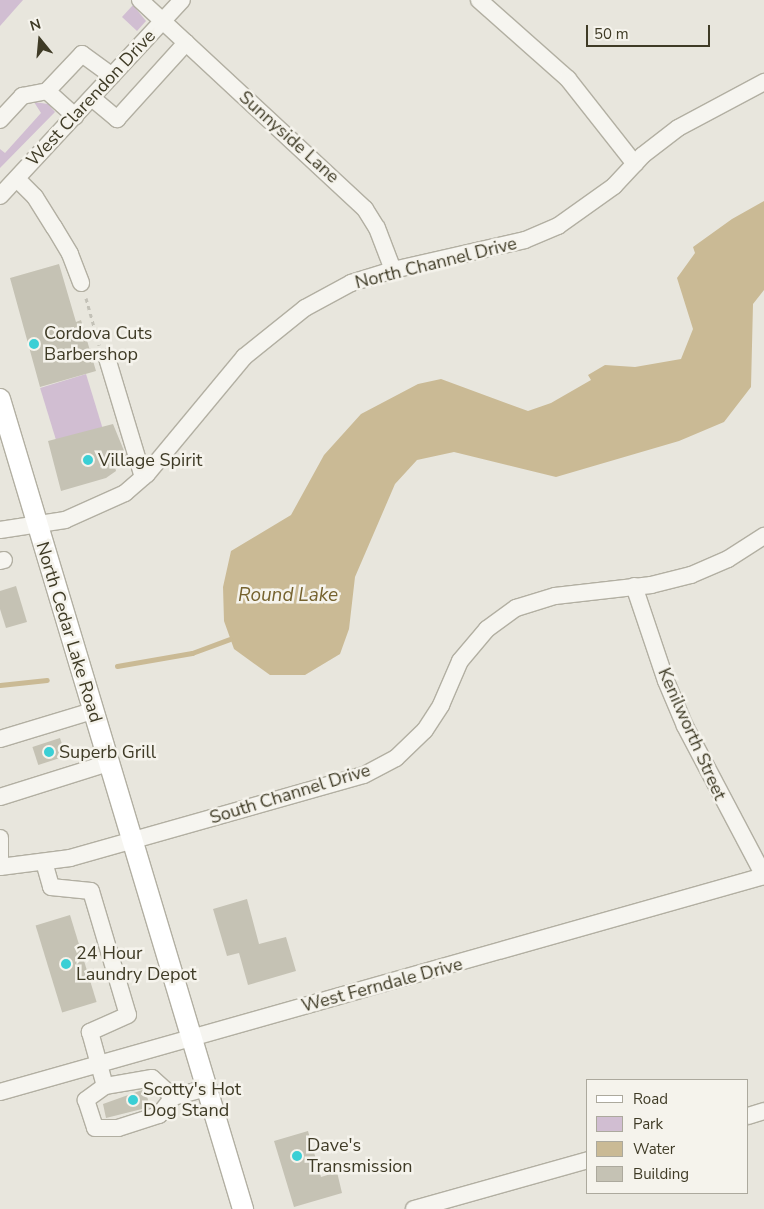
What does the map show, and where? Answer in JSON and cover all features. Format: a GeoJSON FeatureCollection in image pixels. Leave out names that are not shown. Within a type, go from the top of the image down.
{"type":"FeatureCollection","features":[{"type":"Feature","properties":{"kind":"main road","name":"North Cedar Lake Road"},"geometry":{"type":"LineString","coordinates":[[0,399],[36,525],[243,1209]]}},
{"type":"Feature","properties":{"kind":"street","name":"Sunnyside Lane"},"geometry":{"type":"LineString","coordinates":[[140,0],[365,209],[377,228],[393,270]]}},
{"type":"Feature","properties":{"kind":"street","name":"West Clarendon Drive"},"geometry":{"type":"LineString","coordinates":[[0,196],[182,0]]}},
{"type":"Feature","properties":{"kind":"street"},"geometry":{"type":"LineString","coordinates":[[479,0],[568,79],[635,164]]}},
{"type":"Feature","properties":{"kind":"street"},"geometry":{"type":"LineString","coordinates":[[92,98],[117,119],[186,43]]}},
{"type":"Feature","properties":{"kind":"street"},"geometry":{"type":"LineString","coordinates":[[0,120],[22,96],[47,91],[82,54],[112,76]]}},
{"type":"Feature","properties":{"kind":"street","name":"North Channel Drive"},"geometry":{"type":"LineString","coordinates":[[0,530],[65,520],[94,509],[125,493],[144,477],[244,357],[272,332],[305,308],[351,283],[393,270],[525,240],[558,226],[614,186],[635,164],[678,128],[764,82]]}},
{"type":"Feature","properties":{"kind":"street"},"geometry":{"type":"LineString","coordinates":[[47,91],[75,116]]}},
{"type":"Feature","properties":{"kind":"street"},"geometry":{"type":"LineString","coordinates":[[16,179],[35,197],[54,227],[70,254],[81,283]]}},
{"type":"Feature","properties":{"kind":"street"},"geometry":{"type":"LineString","coordinates":[[107,358],[144,477]]}},
{"type":"Feature","properties":{"kind":"street","name":"South Channel Drive"},"geometry":{"type":"LineString","coordinates":[[0,867],[44,862],[132,841],[364,775],[396,758],[425,730],[441,705],[460,661],[487,629],[516,608],[555,596],[634,586],[690,575],[728,559],[764,536]]}},
{"type":"Feature","properties":{"kind":"street","name":"Kenilworth Street"},"geometry":{"type":"LineString","coordinates":[[634,586],[666,681],[685,726],[764,876]]}},
{"type":"Feature","properties":{"kind":"street"},"geometry":{"type":"LineString","coordinates":[[0,739],[92,711]]}},
{"type":"Feature","properties":{"kind":"street"},"geometry":{"type":"LineString","coordinates":[[0,797],[108,763]]}},
{"type":"Feature","properties":{"kind":"street"},"geometry":{"type":"LineString","coordinates":[[0,838],[0,867]]}},
{"type":"Feature","properties":{"kind":"street"},"geometry":{"type":"LineString","coordinates":[[44,862],[51,887],[91,891],[128,1015],[90,1032],[105,1086]]}},
{"type":"Feature","properties":{"kind":"street","name":"West Ferndale Drive"},"geometry":{"type":"LineString","coordinates":[[0,1092],[764,876]]}},
{"type":"Feature","properties":{"kind":"street"},"geometry":{"type":"LineString","coordinates":[[174,1097],[152,1078],[105,1086],[86,1100],[95,1128],[118,1128],[159,1115],[174,1097],[206,1088]]}},
{"type":"Feature","properties":{"kind":"street"},"geometry":{"type":"LineString","coordinates":[[749,1116],[764,1111]]}},
{"type":"Feature","properties":{"kind":"street"},"geometry":{"type":"LineString","coordinates":[[414,1209],[586,1161]]}},
{"type":"Feature","properties":{"kind":"path"},"geometry":{"type":"LineString","coordinates":[[81,283],[103,359],[107,358]]}},
{"type":"Feature","properties":{"kind":"green space"},"geometry":{"type":"Polygon","coordinates":[[[0,0],[23,0],[0,26],[0,0]]]}},
{"type":"Feature","properties":{"kind":"green space"},"geometry":{"type":"Polygon","coordinates":[[[133,5],[146,21],[137,31],[122,17],[133,5]]]}},
{"type":"Feature","properties":{"kind":"green space"},"geometry":{"type":"Polygon","coordinates":[[[34,102],[48,104],[55,112],[0,168],[0,149],[5,153],[41,113],[34,102]]]}},
{"type":"Feature","properties":{"kind":"green space"},"geometry":{"type":"Polygon","coordinates":[[[86,374],[102,428],[56,442],[40,388],[86,374]]]}},
{"type":"Feature","properties":{"kind":"water","name":"Round Lake"},"geometry":{"type":"Polygon","coordinates":[[[764,201],[764,290],[753,304],[751,387],[724,422],[679,441],[556,477],[454,452],[417,460],[395,484],[355,577],[349,629],[340,654],[305,675],[270,675],[234,649],[224,621],[223,587],[231,551],[291,515],[324,455],[361,414],[418,384],[441,379],[528,411],[551,403],[591,380],[588,375],[605,365],[635,367],[681,359],[693,329],[677,278],[695,253],[693,247],[732,219],[764,201]]]}},
{"type":"Feature","properties":{"kind":"building"},"geometry":{"type":"Polygon","coordinates":[[[59,264],[76,322],[81,320],[96,371],[40,387],[10,278],[59,264]]]}},
{"type":"Feature","properties":{"kind":"building","name":"Village Spirit"},"geometry":{"type":"Polygon","coordinates":[[[113,424],[127,458],[114,462],[116,471],[106,478],[61,491],[48,441],[113,424]]]}},
{"type":"Feature","properties":{"kind":"building"},"geometry":{"type":"Polygon","coordinates":[[[16,586],[27,622],[6,628],[0,609],[0,591],[16,586]]]}},
{"type":"Feature","properties":{"kind":"building","name":"Superb Grill"},"geometry":{"type":"Polygon","coordinates":[[[60,738],[66,756],[38,765],[32,747],[60,738]]]}},
{"type":"Feature","properties":{"kind":"building"},"geometry":{"type":"Polygon","coordinates":[[[247,899],[259,944],[286,937],[296,971],[248,985],[239,953],[227,956],[213,909],[247,899]]]}},
{"type":"Feature","properties":{"kind":"building","name":"24 Hour Laundry Depot"},"geometry":{"type":"Polygon","coordinates":[[[70,915],[97,1002],[62,1013],[36,926],[70,915]]]}},
{"type":"Feature","properties":{"kind":"building","name":"Scotty's Hot Dog Stand"},"geometry":{"type":"Polygon","coordinates":[[[145,1089],[150,1107],[106,1118],[103,1104],[145,1089]]]}},
{"type":"Feature","properties":{"kind":"building","name":"Dave's Transmission"},"geometry":{"type":"Polygon","coordinates":[[[308,1131],[321,1177],[337,1172],[342,1193],[294,1207],[274,1141],[308,1131]]]}},
{"type":"Feature","properties":{"kind":"waterway"},"geometry":{"type":"LineString","coordinates":[[117,666],[192,653],[230,639]]}},
{"type":"Feature","properties":{"kind":"waterway"},"geometry":{"type":"LineString","coordinates":[[0,685],[47,680]]}},
{"type":"Feature","properties":{"kind":"place","name":"Cordova Cuts Barbershop"},"geometry":{"type":"Point","coordinates":[34,344]}},
{"type":"Feature","properties":{"kind":"place","name":"Village Spirit"},"geometry":{"type":"Point","coordinates":[88,460]}},
{"type":"Feature","properties":{"kind":"place","name":"Superb Grill"},"geometry":{"type":"Point","coordinates":[49,752]}},
{"type":"Feature","properties":{"kind":"place","name":"24 Hour Laundry Depot"},"geometry":{"type":"Point","coordinates":[66,964]}},
{"type":"Feature","properties":{"kind":"place","name":"Scotty's Hot Dog Stand"},"geometry":{"type":"Point","coordinates":[133,1100]}},
{"type":"Feature","properties":{"kind":"place","name":"Dave's Transmission"},"geometry":{"type":"Point","coordinates":[297,1156]}}]}
